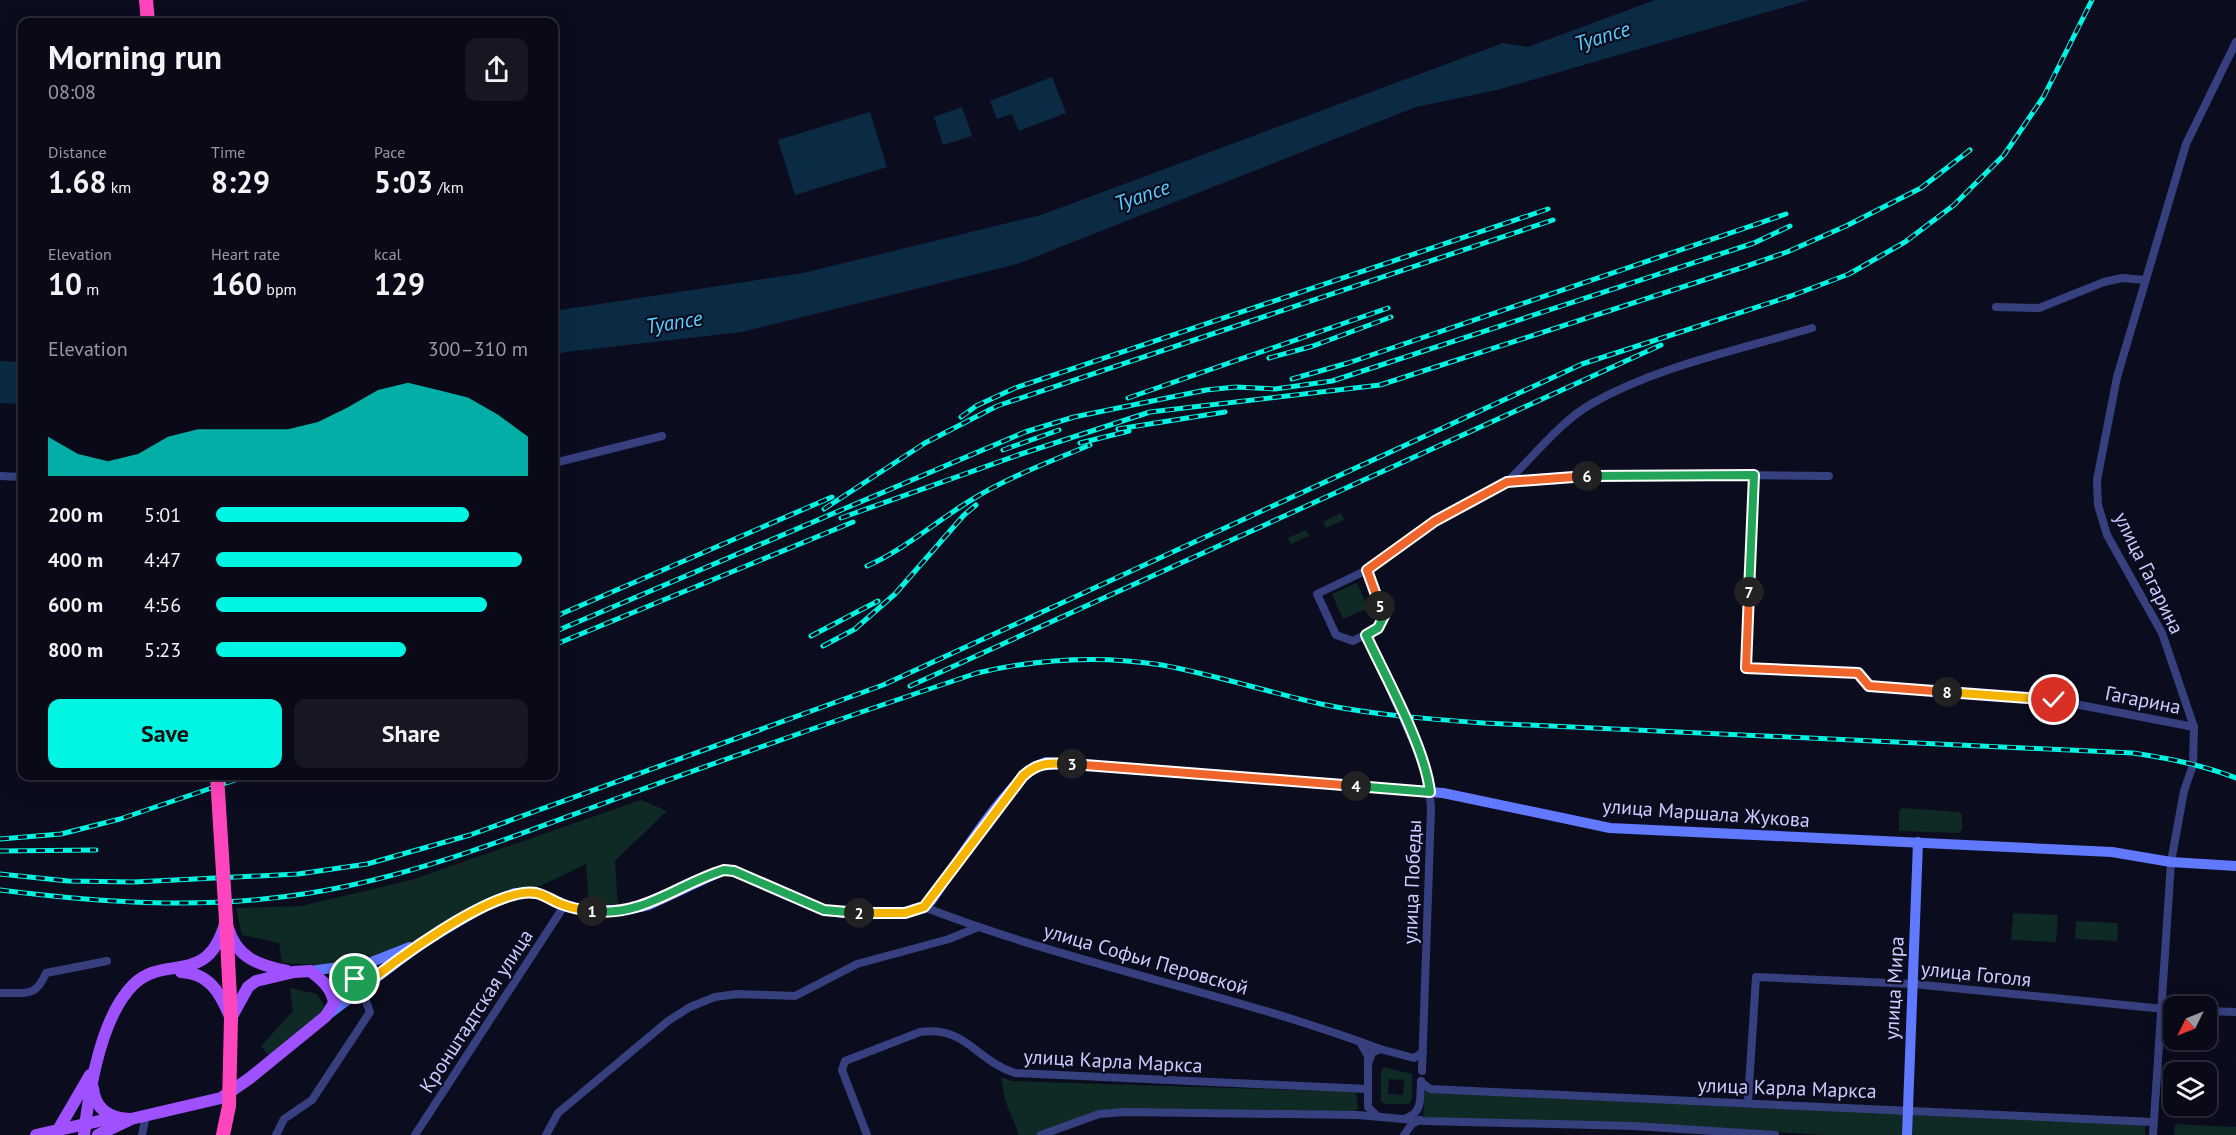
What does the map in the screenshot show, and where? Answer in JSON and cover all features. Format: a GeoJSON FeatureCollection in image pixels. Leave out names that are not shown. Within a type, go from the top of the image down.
{"type":"FeatureCollection","features":[{"type":"Feature","properties":{"kind":"highway"},"geometry":{"type":"LineString","coordinates":[[146,0],[148,18]]}},
{"type":"Feature","properties":{"kind":"highway"},"geometry":{"type":"LineString","coordinates":[[218,780],[231,1018],[229,1106],[223,1135]]}},
{"type":"Feature","properties":{"kind":"main road","name":"улица Маршала Жукова"},"geometry":{"type":"LineString","coordinates":[[924,907],[931,902],[1009,792],[1034,766],[1046,762],[1430,792],[1610,828],[2112,852],[2171,862],[2236,866]]}},
{"type":"Feature","properties":{"kind":"main road","name":"улица Мира"},"geometry":{"type":"LineString","coordinates":[[1907,1135],[1906,1110],[1918,842]]}},
{"type":"Feature","properties":{"kind":"main road"},"geometry":{"type":"LineString","coordinates":[[98,1135],[131,1119],[220,1098],[250,1078],[358,990],[422,943],[492,902],[514,893],[537,893],[564,906],[602,912],[626,910],[649,905],[724,870],[734,871],[824,910],[844,913],[905,913],[924,907]]}},
{"type":"Feature","properties":{"kind":"main road"},"geometry":{"type":"LineString","coordinates":[[57,1132],[93,1069],[118,1009],[132,985],[146,974],[191,966],[211,955],[221,937],[226,920]]}},
{"type":"Feature","properties":{"kind":"main road"},"geometry":{"type":"LineString","coordinates":[[226,920],[235,946],[252,962],[294,972]]}},
{"type":"Feature","properties":{"kind":"main road"},"geometry":{"type":"LineString","coordinates":[[231,1018],[248,987],[267,977],[369,963],[422,943]]}},
{"type":"Feature","properties":{"kind":"main road"},"geometry":{"type":"LineString","coordinates":[[342,967],[355,979],[358,990]]}},
{"type":"Feature","properties":{"kind":"main road"},"geometry":{"type":"LineString","coordinates":[[310,971],[325,983],[334,998],[334,1003],[326,1016]]}},
{"type":"Feature","properties":{"kind":"main road"},"geometry":{"type":"LineString","coordinates":[[159,972],[191,972],[208,980],[221,996],[231,1018]]}},
{"type":"Feature","properties":{"kind":"main road"},"geometry":{"type":"LineString","coordinates":[[93,1069],[96,1101],[114,1118]]}},
{"type":"Feature","properties":{"kind":"main road"},"geometry":{"type":"LineString","coordinates":[[85,1129],[93,1069]]}},
{"type":"Feature","properties":{"kind":"main road"},"geometry":{"type":"LineString","coordinates":[[36,1135],[85,1129],[114,1118],[131,1119]]}},
{"type":"Feature","properties":{"kind":"street","name":"улица Гагарина"},"geometry":{"type":"LineString","coordinates":[[2164,996],[2171,862],[2184,791],[2193,765],[2194,727],[2162,633],[2107,535],[2098,505],[2097,480],[2117,377],[2186,144],[2236,42]]}},
{"type":"Feature","properties":{"kind":"street"},"geometry":{"type":"LineString","coordinates":[[1996,307],[2039,308],[2104,282],[2122,278],[2145,280]]}},
{"type":"Feature","properties":{"kind":"street"},"geometry":{"type":"LineString","coordinates":[[1367,570],[1384,616],[1378,628],[1353,641],[1336,635],[1317,594],[1367,570],[1435,521],[1507,482],[1575,416],[1591,404],[1667,371],[1812,328]]}},
{"type":"Feature","properties":{"kind":"street"},"geometry":{"type":"LineString","coordinates":[[558,462],[662,436]]}},
{"type":"Feature","properties":{"kind":"street","name":"Гагарина"},"geometry":{"type":"LineString","coordinates":[[1754,475],[1746,668],[1858,673],[1869,686],[2054,700],[2194,727]]}},
{"type":"Feature","properties":{"kind":"street"},"geometry":{"type":"LineString","coordinates":[[0,476],[18,477]]}},
{"type":"Feature","properties":{"kind":"street"},"geometry":{"type":"LineString","coordinates":[[1507,482],[1569,476],[1829,476]]}},
{"type":"Feature","properties":{"kind":"street","name":"улица Победы"},"geometry":{"type":"LineString","coordinates":[[1366,635],[1428,775],[1430,792],[1422,1071]]}},
{"type":"Feature","properties":{"kind":"street","name":"Кронштадтская улица"},"geometry":{"type":"LineString","coordinates":[[415,1135],[564,906]]}},
{"type":"Feature","properties":{"kind":"street","name":"улица Софьи Перовской"},"geometry":{"type":"LineString","coordinates":[[924,907],[976,928],[1414,1058]]}},
{"type":"Feature","properties":{"kind":"street"},"geometry":{"type":"LineString","coordinates":[[546,1135],[558,1113],[668,1021],[690,1007],[714,997],[737,994],[795,996],[856,964],[949,939],[976,928]]}},
{"type":"Feature","properties":{"kind":"street"},"geometry":{"type":"LineString","coordinates":[[0,993],[32,992],[40,988],[46,973],[107,961]]}},
{"type":"Feature","properties":{"kind":"street","name":"улица Гоголя"},"geometry":{"type":"LineString","coordinates":[[1748,1102],[1756,976],[1913,984],[2163,1010]]}},
{"type":"Feature","properties":{"kind":"street"},"geometry":{"type":"LineString","coordinates":[[276,1135],[285,1119],[312,1100],[370,1012],[358,990]]}},
{"type":"Feature","properties":{"kind":"street","name":"улица Гагарина"},"geometry":{"type":"LineString","coordinates":[[2153,1135],[2163,1010]]}},
{"type":"Feature","properties":{"kind":"street"},"geometry":{"type":"LineString","coordinates":[[2217,1011],[2236,1012]]}},
{"type":"Feature","properties":{"kind":"street","name":"улица Карла Маркса"},"geometry":{"type":"LineString","coordinates":[[867,1135],[842,1065],[845,1061],[920,1032],[932,1031],[955,1035],[994,1064],[1015,1073],[1368,1089]]}},
{"type":"Feature","properties":{"kind":"street"},"geometry":{"type":"LineString","coordinates":[[1359,1041],[1367,1051],[1369,1063],[1368,1107],[1377,1116]]}},
{"type":"Feature","properties":{"kind":"street"},"geometry":{"type":"LineString","coordinates":[[1369,1063],[1372,1053],[1380,1049]]}},
{"type":"Feature","properties":{"kind":"street"},"geometry":{"type":"LineString","coordinates":[[1408,1125],[1419,1108],[1422,1071],[1420,1064],[1414,1058],[1424,1052]]}},
{"type":"Feature","properties":{"kind":"street","name":"улица Карла Маркса"},"geometry":{"type":"LineString","coordinates":[[1421,1082],[1431,1089],[2153,1122]]}},
{"type":"Feature","properties":{"kind":"street"},"geometry":{"type":"LineString","coordinates":[[1358,1115],[1368,1107]]}},
{"type":"Feature","properties":{"kind":"street"},"geometry":{"type":"LineString","coordinates":[[1041,1135],[1086,1118],[1111,1113],[1358,1115],[1377,1116],[1408,1125],[1634,1126],[1674,1132],[1775,1135]]}},
{"type":"Feature","properties":{"kind":"street"},"geometry":{"type":"LineString","coordinates":[[142,1135],[146,1115]]}},
{"type":"Feature","properties":{"kind":"street"},"geometry":{"type":"LineString","coordinates":[[1627,1135],[1634,1126]]}},
{"type":"Feature","properties":{"kind":"green space"},"geometry":{"type":"Polygon","coordinates":[[[1341,513],[1344,520],[1326,528],[1323,522],[1341,513]]]}},
{"type":"Feature","properties":{"kind":"green space"},"geometry":{"type":"Polygon","coordinates":[[[1306,530],[1309,536],[1291,544],[1288,538],[1306,530]]]}},
{"type":"Feature","properties":{"kind":"green space"},"geometry":{"type":"Polygon","coordinates":[[[1357,583],[1368,608],[1343,619],[1332,594],[1357,583]]]}},
{"type":"Feature","properties":{"kind":"green space"},"geometry":{"type":"Polygon","coordinates":[[[641,800],[667,811],[615,861],[618,907],[589,906],[586,864],[538,887],[507,890],[420,939],[366,959],[319,965],[282,963],[279,943],[242,935],[236,908],[301,906],[411,880],[641,800]]]}},
{"type":"Feature","properties":{"kind":"green space"},"geometry":{"type":"Polygon","coordinates":[[[1902,808],[1960,812],[1962,829],[1959,833],[1899,831],[1899,811],[1902,808]]]}},
{"type":"Feature","properties":{"kind":"green space"},"geometry":{"type":"Polygon","coordinates":[[[2013,913],[2058,915],[2056,942],[2011,940],[2013,913]]]}},
{"type":"Feature","properties":{"kind":"green space"},"geometry":{"type":"Polygon","coordinates":[[[2076,921],[2118,923],[2117,941],[2075,939],[2076,921]]]}},
{"type":"Feature","properties":{"kind":"green space"},"geometry":{"type":"Polygon","coordinates":[[[290,988],[317,994],[326,1009],[271,1058],[261,1046],[293,1011],[290,988]]]}},
{"type":"Feature","properties":{"kind":"green space"},"geometry":{"type":"Polygon","coordinates":[[[1384,1067],[1412,1074],[1412,1099],[1409,1104],[1385,1104],[1381,1101],[1381,1071],[1384,1067]],[[1389,1079],[1388,1094],[1403,1095],[1404,1080],[1389,1079]]]}},
{"type":"Feature","properties":{"kind":"green space"},"geometry":{"type":"Polygon","coordinates":[[[1001,1077],[1012,1081],[1356,1092],[1358,1108],[1353,1114],[1112,1111],[1038,1135],[1019,1135],[1005,1100],[1001,1077]]]}},
{"type":"Feature","properties":{"kind":"green space"},"geometry":{"type":"Polygon","coordinates":[[[1425,1092],[2145,1125],[2145,1135],[1823,1135],[1635,1123],[1423,1118],[1425,1092]]]}},
{"type":"Feature","properties":{"kind":"green space"},"geometry":{"type":"Polygon","coordinates":[[[2175,1124],[2236,1127],[2236,1135],[2174,1135],[2175,1124]]]}},
{"type":"Feature","properties":{"kind":"water","name":"Туапсе"},"geometry":{"type":"Polygon","coordinates":[[[1655,0],[1809,0],[1497,90],[1416,107],[1017,264],[742,332],[558,355],[558,310],[803,273],[1041,215],[1503,43],[1528,47],[1655,0]]]}},
{"type":"Feature","properties":{"kind":"water"},"geometry":{"type":"Polygon","coordinates":[[[1052,77],[1066,113],[1019,131],[1012,114],[997,119],[990,101],[1052,77]]]}},
{"type":"Feature","properties":{"kind":"water"},"geometry":{"type":"Polygon","coordinates":[[[962,107],[972,136],[943,145],[934,117],[962,107]]]}},
{"type":"Feature","properties":{"kind":"water"},"geometry":{"type":"Polygon","coordinates":[[[870,112],[887,167],[795,195],[778,140],[870,112]]]}},
{"type":"Feature","properties":{"kind":"water"},"geometry":{"type":"Polygon","coordinates":[[[0,361],[18,362],[18,404],[0,403],[0,361]]]}},
{"type":"Feature","properties":{"kind":"railway"},"geometry":{"type":"LineString","coordinates":[[0,874],[68,881],[134,882],[298,874],[367,864],[470,835],[883,685],[1582,364],[1791,296],[1849,274],[1905,242],[1954,205],[2004,155],[2044,96],[2092,0]]}},
{"type":"Feature","properties":{"kind":"railway"},"geometry":{"type":"LineString","coordinates":[[841,518],[1018,455],[1150,412],[1380,385],[1741,268],[1787,252],[1846,226],[1921,188],[1970,150]]}},
{"type":"Feature","properties":{"kind":"railway"},"geometry":{"type":"LineString","coordinates":[[961,417],[976,406],[1015,388],[1548,209]]}},
{"type":"Feature","properties":{"kind":"railway"},"geometry":{"type":"LineString","coordinates":[[1292,379],[1348,363],[1786,214]]}},
{"type":"Feature","properties":{"kind":"railway"},"geometry":{"type":"LineString","coordinates":[[824,509],[925,443],[997,406],[1553,220]]}},
{"type":"Feature","properties":{"kind":"railway"},"geometry":{"type":"LineString","coordinates":[[558,630],[1025,432],[1074,417],[1206,390],[1236,387],[1275,389],[1332,381],[1754,243],[1790,226]]}},
{"type":"Feature","properties":{"kind":"railway"},"geometry":{"type":"LineString","coordinates":[[1128,398],[1388,308]]}},
{"type":"Feature","properties":{"kind":"railway"},"geometry":{"type":"LineString","coordinates":[[1269,358],[1313,346],[1391,317]]}},
{"type":"Feature","properties":{"kind":"railway"},"geometry":{"type":"LineString","coordinates":[[910,686],[1661,345]]}},
{"type":"Feature","properties":{"kind":"railway"},"geometry":{"type":"LineString","coordinates":[[1118,429],[1225,412]]}},
{"type":"Feature","properties":{"kind":"railway"},"geometry":{"type":"LineString","coordinates":[[1003,450],[1059,430]]}},
{"type":"Feature","properties":{"kind":"railway"},"geometry":{"type":"LineString","coordinates":[[1080,443],[1129,431]]}},
{"type":"Feature","properties":{"kind":"railway"},"geometry":{"type":"LineString","coordinates":[[867,566],[894,552],[982,493],[1090,445]]}},
{"type":"Feature","properties":{"kind":"railway"},"geometry":{"type":"LineString","coordinates":[[558,615],[832,497]]}},
{"type":"Feature","properties":{"kind":"railway"},"geometry":{"type":"LineString","coordinates":[[823,646],[855,629],[895,594],[964,515],[976,505]]}},
{"type":"Feature","properties":{"kind":"railway"},"geometry":{"type":"LineString","coordinates":[[558,643],[853,522]]}},
{"type":"Feature","properties":{"kind":"railway"},"geometry":{"type":"LineString","coordinates":[[811,636],[878,601]]}},
{"type":"Feature","properties":{"kind":"railway"},"geometry":{"type":"LineString","coordinates":[[0,890],[116,901],[193,903],[271,898],[350,886],[429,865],[506,839],[754,749],[977,673],[1022,664],[1069,660],[1115,660],[1162,665],[1321,704],[1402,716],[1484,723],[2133,753],[2185,762],[2236,778]]}},
{"type":"Feature","properties":{"kind":"railway"},"geometry":{"type":"LineString","coordinates":[[0,839],[61,834],[120,819],[235,780]]}},
{"type":"Feature","properties":{"kind":"railway"},"geometry":{"type":"LineString","coordinates":[[0,851],[96,850]]}},
{"type":"Feature","properties":{"kind":"route"},"geometry":{"type":"LineString","coordinates":[[355,979],[355,993],[422,943],[492,902],[514,893],[537,893],[564,906],[585,910],[602,912],[626,910],[649,905],[724,870],[734,871],[824,910],[844,913],[905,913],[924,907],[931,902],[1009,792],[1034,766],[1046,762],[1430,792],[1428,775],[1420,754],[1366,635],[1378,628],[1384,616],[1367,570],[1435,521],[1507,482],[1569,476],[1754,475],[1746,668],[1858,673],[1869,686],[2054,700]]}}]}
